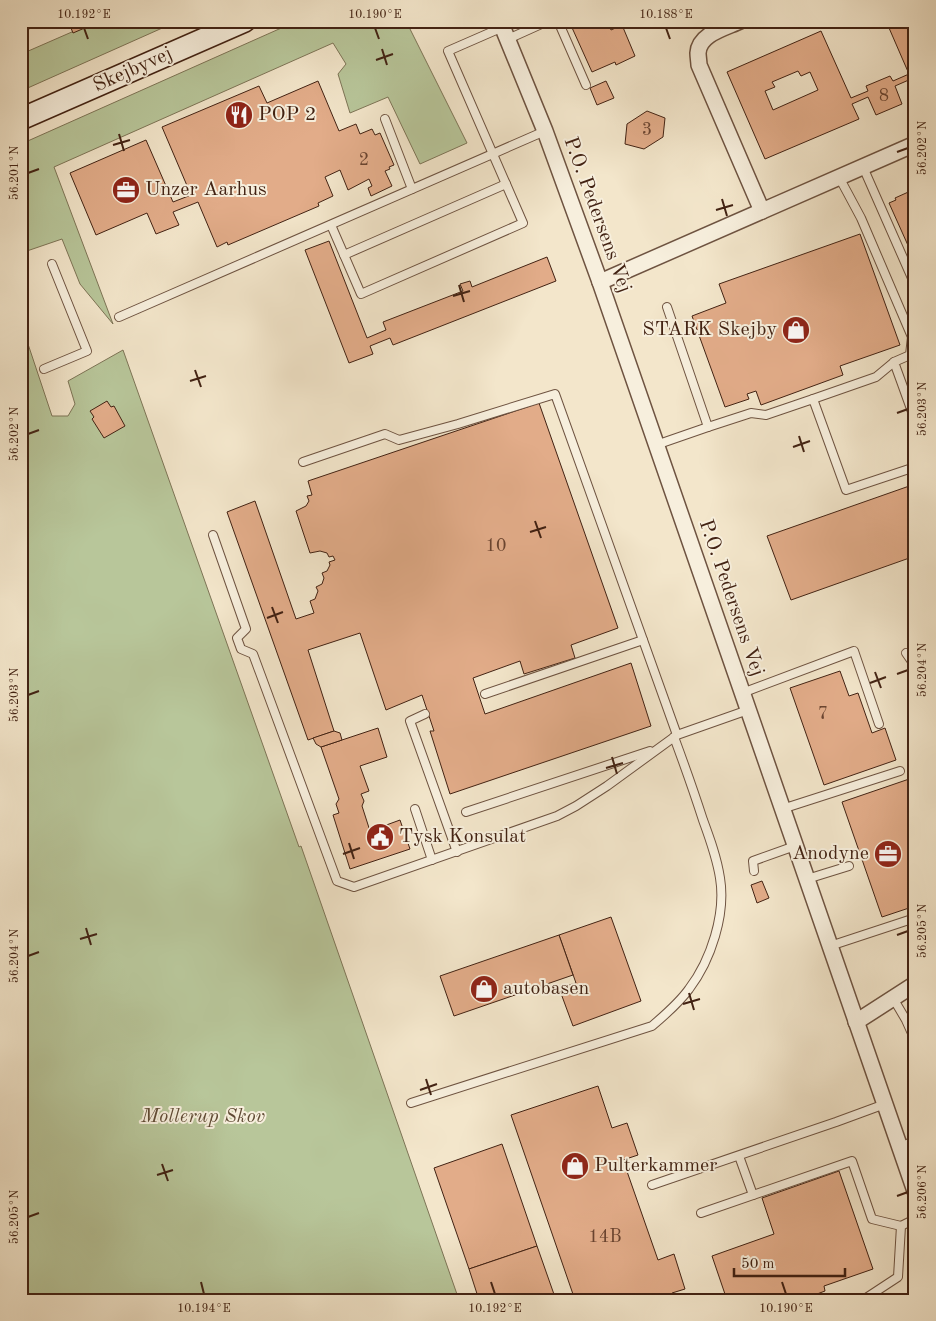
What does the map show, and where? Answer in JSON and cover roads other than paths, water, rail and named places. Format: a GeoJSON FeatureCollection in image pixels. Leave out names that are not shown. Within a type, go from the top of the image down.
{"type":"FeatureCollection","features":[{"type":"Feature","properties":{"kind":"street","name":"Skejbyvej"},"geometry":{"type":"LineString","coordinates":[[21,119],[245,21]]}},
{"type":"Feature","properties":{"kind":"street"},"geometry":{"type":"LineString","coordinates":[[740,21],[712,34],[702,41],[698,52],[699,66],[762,211]]}},
{"type":"Feature","properties":{"kind":"street","name":"P.O. Pedersens Vej"},"geometry":{"type":"LineString","coordinates":[[504,29],[545,131],[600,282],[914,1185]]}},
{"type":"Feature","properties":{"kind":"street"},"geometry":{"type":"LineString","coordinates":[[600,282],[915,144]]}},
{"type":"Feature","properties":{"kind":"street"},"geometry":{"type":"LineString","coordinates":[[856,1022],[915,984]]}},
{"type":"Feature","properties":{"kind":"lane"},"geometry":{"type":"LineString","coordinates":[[331,225],[362,294],[523,223],[448,51],[504,29],[548,21]]}},
{"type":"Feature","properties":{"kind":"lane"},"geometry":{"type":"LineString","coordinates":[[558,21],[586,85]]}},
{"type":"Feature","properties":{"kind":"lane"},"geometry":{"type":"LineString","coordinates":[[385,119],[412,189]]}},
{"type":"Feature","properties":{"kind":"lane"},"geometry":{"type":"LineString","coordinates":[[119,317],[545,131]]}},
{"type":"Feature","properties":{"kind":"lane"},"geometry":{"type":"LineString","coordinates":[[863,167],[915,285]]}},
{"type":"Feature","properties":{"kind":"lane"},"geometry":{"type":"LineString","coordinates":[[656,445],[751,413],[766,415],[876,377],[894,362],[910,355],[912,337],[861,218],[839,177]]}},
{"type":"Feature","properties":{"kind":"lane"},"geometry":{"type":"LineString","coordinates":[[344,254],[506,184]]}},
{"type":"Feature","properties":{"kind":"lane"},"geometry":{"type":"LineString","coordinates":[[44,369],[87,350],[52,264]]}},
{"type":"Feature","properties":{"kind":"lane"},"geometry":{"type":"LineString","coordinates":[[667,307],[708,427]]}},
{"type":"Feature","properties":{"kind":"lane"},"geometry":{"type":"LineString","coordinates":[[894,362],[915,420]]}},
{"type":"Feature","properties":{"kind":"lane"},"geometry":{"type":"LineString","coordinates":[[303,462],[385,434],[400,440],[555,394],[676,736],[716,856],[721,879],[721,903],[717,930],[704,964],[690,988],[672,1009],[652,1026],[411,1103]]}},
{"type":"Feature","properties":{"kind":"lane"},"geometry":{"type":"LineString","coordinates":[[813,399],[846,490],[915,467]]}},
{"type":"Feature","properties":{"kind":"lane"},"geometry":{"type":"LineString","coordinates":[[213,535],[246,629],[237,638],[241,649],[252,654],[337,881],[354,887],[557,816],[576,806],[676,736],[748,710]]}},
{"type":"Feature","properties":{"kind":"lane"},"geometry":{"type":"LineString","coordinates":[[486,694],[643,640]]}},
{"type":"Feature","properties":{"kind":"lane"},"geometry":{"type":"LineString","coordinates":[[742,693],[854,651],[879,724]]}},
{"type":"Feature","properties":{"kind":"lane"},"geometry":{"type":"LineString","coordinates":[[906,653],[915,666]]}},
{"type":"Feature","properties":{"kind":"lane"},"geometry":{"type":"LineString","coordinates":[[425,714],[410,721],[457,852]]}},
{"type":"Feature","properties":{"kind":"lane"},"geometry":{"type":"LineString","coordinates":[[466,812],[659,748]]}},
{"type":"Feature","properties":{"kind":"lane"},"geometry":{"type":"LineString","coordinates":[[782,809],[900,771]]}},
{"type":"Feature","properties":{"kind":"lane"},"geometry":{"type":"LineString","coordinates":[[415,809],[432,860]]}},
{"type":"Feature","properties":{"kind":"lane"},"geometry":{"type":"LineString","coordinates":[[754,871],[754,861],[795,846]]}},
{"type":"Feature","properties":{"kind":"lane"},"geometry":{"type":"LineString","coordinates":[[807,880],[849,866]]}},
{"type":"Feature","properties":{"kind":"lane"},"geometry":{"type":"LineString","coordinates":[[830,946],[915,918]]}},
{"type":"Feature","properties":{"kind":"lane"},"geometry":{"type":"LineString","coordinates":[[893,998],[915,1040]]}},
{"type":"Feature","properties":{"kind":"lane"},"geometry":{"type":"LineString","coordinates":[[652,1185],[885,1104]]}},
{"type":"Feature","properties":{"kind":"lane"},"geometry":{"type":"LineString","coordinates":[[900,1147],[915,1141]]}},
{"type":"Feature","properties":{"kind":"lane"},"geometry":{"type":"LineString","coordinates":[[739,1156],[753,1195]]}},
{"type":"Feature","properties":{"kind":"lane"},"geometry":{"type":"LineString","coordinates":[[701,1213],[852,1161],[872,1219],[901,1226],[915,1219]]}},
{"type":"Feature","properties":{"kind":"lane"},"geometry":{"type":"LineString","coordinates":[[863,1300],[898,1277],[901,1226]]}},
{"type":"Feature","properties":{"kind":"place","name":"POP 2"},"geometry":{"type":"Point","coordinates":[239,115]}},
{"type":"Feature","properties":{"kind":"place","name":"Unzer Aarhus"},"geometry":{"type":"Point","coordinates":[126,190]}},
{"type":"Feature","properties":{"kind":"place","name":"STARK Skejby"},"geometry":{"type":"Point","coordinates":[796,330]}},
{"type":"Feature","properties":{"kind":"place","name":"Tysk Konsulat"},"geometry":{"type":"Point","coordinates":[380,837]}},
{"type":"Feature","properties":{"kind":"place","name":"Anodyne"},"geometry":{"type":"Point","coordinates":[888,854]}},
{"type":"Feature","properties":{"kind":"place","name":"autobasen"},"geometry":{"type":"Point","coordinates":[484,989]}},
{"type":"Feature","properties":{"kind":"place","name":"Pulterkammer"},"geometry":{"type":"Point","coordinates":[575,1166]}},
{"type":"Feature","properties":{"kind":"park label","name":"Mollerup Skov"},"geometry":{"type":"Point","coordinates":[203,1117]}}]}
